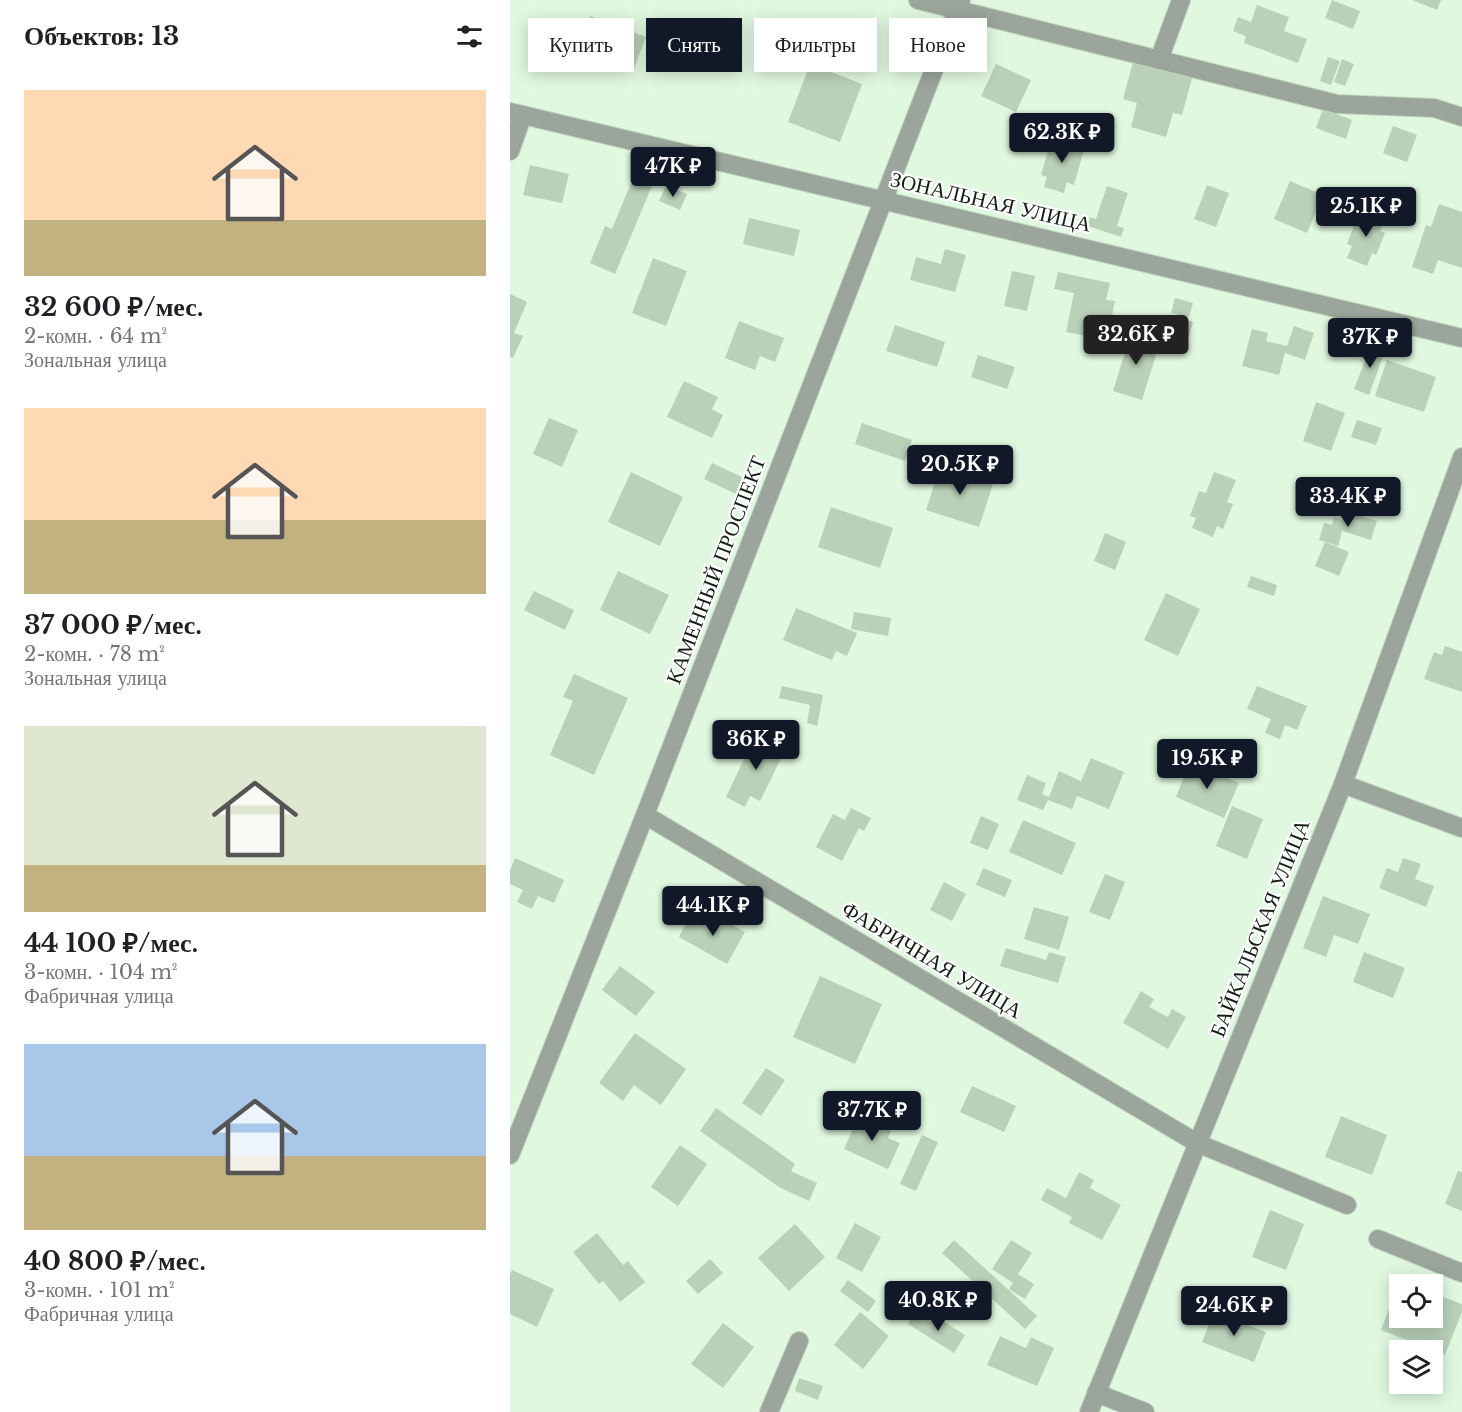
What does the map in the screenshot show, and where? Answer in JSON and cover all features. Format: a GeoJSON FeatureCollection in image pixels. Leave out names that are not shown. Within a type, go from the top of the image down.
{"type":"FeatureCollection","features":[{"type":"Feature","properties":{"kind":"street"},"geometry":{"type":"LineString","coordinates":[[918,0],[959,5],[1159,60],[1337,104],[1434,108],[1462,117]]}},
{"type":"Feature","properties":{"kind":"street"},"geometry":{"type":"LineString","coordinates":[[1159,60],[1181,0]]}},
{"type":"Feature","properties":{"kind":"street","name":"КАМЕННЫЙ ПРОСПЕКТ"},"geometry":{"type":"LineString","coordinates":[[510,1155],[645,815],[959,5]]}},
{"type":"Feature","properties":{"kind":"street"},"geometry":{"type":"LineString","coordinates":[[510,151],[517,114]]}},
{"type":"Feature","properties":{"kind":"street","name":"ЗОНАЛЬНАЯ УЛИЦА"},"geometry":{"type":"LineString","coordinates":[[517,114],[1462,338]]}},
{"type":"Feature","properties":{"kind":"street","name":"БАЙКАЛЬСКАЯ УЛИЦА"},"geometry":{"type":"LineString","coordinates":[[1089,1412],[1343,784],[1462,457]]}},
{"type":"Feature","properties":{"kind":"street"},"geometry":{"type":"LineString","coordinates":[[1343,784],[1462,828]]}},
{"type":"Feature","properties":{"kind":"street","name":"ФАБРИЧНАЯ УЛИЦА"},"geometry":{"type":"LineString","coordinates":[[645,815],[1197,1143],[1347,1205]]}},
{"type":"Feature","properties":{"kind":"street"},"geometry":{"type":"LineString","coordinates":[[1378,1239],[1462,1273]]}},
{"type":"Feature","properties":{"kind":"street"},"geometry":{"type":"LineString","coordinates":[[769,1412],[799,1341]]}},
{"type":"Feature","properties":{"kind":"street"},"geometry":{"type":"LineString","coordinates":[[1096,1393],[1145,1412]]}},
{"type":"Feature","properties":{"kind":"building"},"geometry":{"type":"Polygon","coordinates":[[[1332,0],[1360,11],[1353,29],[1325,18],[1332,0]]]}},
{"type":"Feature","properties":{"kind":"building"},"geometry":{"type":"Polygon","coordinates":[[[1412,0],[1441,0],[1437,10],[1412,0]]]}},
{"type":"Feature","properties":{"kind":"building"},"geometry":{"type":"Polygon","coordinates":[[[1257,5],[1289,17],[1284,31],[1307,39],[1298,63],[1244,43],[1246,36],[1233,31],[1238,17],[1251,22],[1257,5]]]}},
{"type":"Feature","properties":{"kind":"building"},"geometry":{"type":"Polygon","coordinates":[[[634,32],[646,37],[634,68],[634,32]]]}},
{"type":"Feature","properties":{"kind":"building"},"geometry":{"type":"Polygon","coordinates":[[[1328,57],[1340,61],[1331,85],[1320,81],[1328,57]]]}},
{"type":"Feature","properties":{"kind":"building"},"geometry":{"type":"Polygon","coordinates":[[[1342,59],[1354,64],[1345,86],[1334,82],[1342,59]]]}},
{"type":"Feature","properties":{"kind":"building"},"geometry":{"type":"Polygon","coordinates":[[[1133,62],[1192,78],[1182,115],[1173,113],[1166,137],[1131,127],[1137,103],[1123,99],[1133,62]]]}},
{"type":"Feature","properties":{"kind":"building"},"geometry":{"type":"Polygon","coordinates":[[[996,64],[1031,80],[1016,112],[981,96],[996,64]]]}},
{"type":"Feature","properties":{"kind":"building"},"geometry":{"type":"Polygon","coordinates":[[[807,72],[831,72],[862,84],[840,142],[788,122],[807,72]]]}},
{"type":"Feature","properties":{"kind":"building"},"geometry":{"type":"Polygon","coordinates":[[[1323,109],[1352,120],[1346,139],[1316,128],[1323,109]]]}},
{"type":"Feature","properties":{"kind":"building"},"geometry":{"type":"Polygon","coordinates":[[[1393,126],[1417,135],[1407,162],[1383,153],[1393,126]]]}},
{"type":"Feature","properties":{"kind":"building"},"geometry":{"type":"Polygon","coordinates":[[[1052,137],[1085,146],[1074,185],[1067,182],[1064,193],[1044,187],[1047,177],[1041,175],[1052,137]]]}},
{"type":"Feature","properties":{"kind":"building"},"geometry":{"type":"Polygon","coordinates":[[[530,165],[569,174],[562,203],[523,195],[530,165]]]}},
{"type":"Feature","properties":{"kind":"building"},"geometry":{"type":"Polygon","coordinates":[[[638,166],[657,174],[615,274],[590,263],[605,226],[612,229],[638,166]]]}},
{"type":"Feature","properties":{"kind":"building"},"geometry":{"type":"Polygon","coordinates":[[[1290,181],[1323,195],[1307,233],[1274,219],[1290,181]]]}},
{"type":"Feature","properties":{"kind":"building"},"geometry":{"type":"Polygon","coordinates":[[[666,185],[687,194],[680,210],[659,201],[666,185]]]}},
{"type":"Feature","properties":{"kind":"building"},"geometry":{"type":"Polygon","coordinates":[[[1207,185],[1229,193],[1216,227],[1194,219],[1207,185]]]}},
{"type":"Feature","properties":{"kind":"building"},"geometry":{"type":"Polygon","coordinates":[[[1107,186],[1128,193],[1117,226],[1124,228],[1121,237],[1088,226],[1090,217],[1096,219],[1107,186]]]}},
{"type":"Feature","properties":{"kind":"building"},"geometry":{"type":"Polygon","coordinates":[[[1439,204],[1462,212],[1462,268],[1438,260],[1433,274],[1412,267],[1426,225],[1431,227],[1439,204]]]}},
{"type":"Feature","properties":{"kind":"building"},"geometry":{"type":"Polygon","coordinates":[[[1366,209],[1386,217],[1380,231],[1385,233],[1376,255],[1372,253],[1367,266],[1347,258],[1352,246],[1347,244],[1356,221],[1360,223],[1366,209]]]}},
{"type":"Feature","properties":{"kind":"building"},"geometry":{"type":"Polygon","coordinates":[[[749,218],[800,230],[794,256],[743,244],[749,218]]]}},
{"type":"Feature","properties":{"kind":"building"},"geometry":{"type":"Polygon","coordinates":[[[945,249],[966,255],[955,292],[910,280],[916,257],[941,264],[945,249]]]}},
{"type":"Feature","properties":{"kind":"building"},"geometry":{"type":"Polygon","coordinates":[[[653,258],[687,271],[666,326],[632,313],[653,258]]]}},
{"type":"Feature","properties":{"kind":"building"},"geometry":{"type":"Polygon","coordinates":[[[1012,271],[1035,276],[1027,311],[1004,306],[1012,271]]]}},
{"type":"Feature","properties":{"kind":"building"},"geometry":{"type":"Polygon","coordinates":[[[1058,272],[1110,283],[1106,300],[1115,301],[1107,340],[1066,332],[1074,293],[1054,289],[1058,272]]]}},
{"type":"Feature","properties":{"kind":"building"},"geometry":{"type":"Polygon","coordinates":[[[510,294],[527,302],[514,333],[523,336],[513,358],[510,357],[510,294]]]}},
{"type":"Feature","properties":{"kind":"building"},"geometry":{"type":"Polygon","coordinates":[[[1175,298],[1193,303],[1189,317],[1171,313],[1175,298]]]}},
{"type":"Feature","properties":{"kind":"building"},"geometry":{"type":"Polygon","coordinates":[[[1171,316],[1193,322],[1189,336],[1167,330],[1171,316]]]}},
{"type":"Feature","properties":{"kind":"building"},"geometry":{"type":"Polygon","coordinates":[[[739,321],[784,338],[775,362],[760,356],[755,370],[725,358],[739,321]]]}},
{"type":"Feature","properties":{"kind":"building"},"geometry":{"type":"Polygon","coordinates":[[[895,325],[945,342],[937,367],[886,351],[895,325]]]}},
{"type":"Feature","properties":{"kind":"building"},"geometry":{"type":"Polygon","coordinates":[[[1294,326],[1314,333],[1305,360],[1285,353],[1279,375],[1242,366],[1252,329],[1268,333],[1266,341],[1287,346],[1294,326]]]}},
{"type":"Feature","properties":{"kind":"building"},"geometry":{"type":"Polygon","coordinates":[[[1131,333],[1160,342],[1142,400],[1113,391],[1131,333]]]}},
{"type":"Feature","properties":{"kind":"building"},"geometry":{"type":"Polygon","coordinates":[[[1372,343],[1386,348],[1369,395],[1354,389],[1372,343]]]}},
{"type":"Feature","properties":{"kind":"building"},"geometry":{"type":"Polygon","coordinates":[[[978,355],[1015,367],[1007,389],[971,377],[978,355]]]}},
{"type":"Feature","properties":{"kind":"building"},"geometry":{"type":"Polygon","coordinates":[[[1387,360],[1436,377],[1424,412],[1375,396],[1387,360]]]}},
{"type":"Feature","properties":{"kind":"building"},"geometry":{"type":"Polygon","coordinates":[[[684,381],[718,397],[712,409],[723,415],[712,438],[667,417],[684,381]]]}},
{"type":"Feature","properties":{"kind":"building"},"geometry":{"type":"Polygon","coordinates":[[[1316,402],[1345,413],[1331,451],[1303,441],[1316,402]]]}},
{"type":"Feature","properties":{"kind":"building"},"geometry":{"type":"Polygon","coordinates":[[[549,418],[578,430],[562,467],[533,454],[549,418]]]}},
{"type":"Feature","properties":{"kind":"building"},"geometry":{"type":"Polygon","coordinates":[[[1357,420],[1382,428],[1376,445],[1351,437],[1357,420]]]}},
{"type":"Feature","properties":{"kind":"building"},"geometry":{"type":"Polygon","coordinates":[[[862,423],[912,440],[905,461],[855,444],[862,423]]]}},
{"type":"Feature","properties":{"kind":"building"},"geometry":{"type":"Polygon","coordinates":[[[712,463],[744,478],[736,494],[704,479],[712,463]]]}},
{"type":"Feature","properties":{"kind":"building"},"geometry":{"type":"Polygon","coordinates":[[[941,464],[994,481],[979,527],[926,510],[941,464]]]}},
{"type":"Feature","properties":{"kind":"building"},"geometry":{"type":"Polygon","coordinates":[[[631,472],[683,497],[660,546],[608,522],[631,472]]]}},
{"type":"Feature","properties":{"kind":"building"},"geometry":{"type":"Polygon","coordinates":[[[1214,472],[1236,480],[1227,502],[1233,504],[1223,529],[1217,526],[1213,537],[1192,528],[1196,518],[1190,516],[1199,491],[1206,493],[1214,472]]]}},
{"type":"Feature","properties":{"kind":"building"},"geometry":{"type":"Polygon","coordinates":[[[831,507],[893,528],[880,568],[818,547],[831,507]]]}},
{"type":"Feature","properties":{"kind":"building"},"geometry":{"type":"Polygon","coordinates":[[[1345,511],[1377,521],[1371,540],[1342,531],[1338,546],[1319,540],[1324,523],[1332,525],[1334,517],[1342,520],[1345,511]]]}},
{"type":"Feature","properties":{"kind":"building"},"geometry":{"type":"Polygon","coordinates":[[[1105,533],[1126,542],[1115,570],[1094,561],[1105,533]]]}},
{"type":"Feature","properties":{"kind":"building"},"geometry":{"type":"Polygon","coordinates":[[[1325,542],[1349,552],[1339,576],[1315,566],[1325,542]]]}},
{"type":"Feature","properties":{"kind":"building"},"geometry":{"type":"Polygon","coordinates":[[[618,571],[669,595],[650,634],[600,610],[618,571]]]}},
{"type":"Feature","properties":{"kind":"building"},"geometry":{"type":"Polygon","coordinates":[[[1251,576],[1277,585],[1274,596],[1247,587],[1251,576]]]}},
{"type":"Feature","properties":{"kind":"building"},"geometry":{"type":"Polygon","coordinates":[[[534,591],[574,610],[565,630],[524,610],[534,591]]]}},
{"type":"Feature","properties":{"kind":"building"},"geometry":{"type":"Polygon","coordinates":[[[1166,593],[1200,609],[1178,656],[1144,640],[1166,593]]]}},
{"type":"Feature","properties":{"kind":"building"},"geometry":{"type":"Polygon","coordinates":[[[796,608],[857,633],[847,656],[836,651],[832,660],[783,640],[796,608]]]}},
{"type":"Feature","properties":{"kind":"building"},"geometry":{"type":"Polygon","coordinates":[[[854,612],[891,618],[888,636],[851,629],[854,612]]]}},
{"type":"Feature","properties":{"kind":"building"},"geometry":{"type":"Polygon","coordinates":[[[1445,646],[1462,652],[1462,692],[1424,679],[1434,652],[1442,655],[1445,646]]]}},
{"type":"Feature","properties":{"kind":"building"},"geometry":{"type":"Polygon","coordinates":[[[574,674],[628,698],[594,775],[550,755],[573,701],[563,697],[574,674]]]}},
{"type":"Feature","properties":{"kind":"building"},"geometry":{"type":"Polygon","coordinates":[[[782,686],[823,695],[817,726],[807,723],[810,705],[779,698],[782,686]]]}},
{"type":"Feature","properties":{"kind":"building"},"geometry":{"type":"Polygon","coordinates":[[[1257,686],[1307,706],[1297,730],[1285,725],[1280,739],[1265,733],[1271,719],[1247,709],[1257,686]]]}},
{"type":"Feature","properties":{"kind":"building"},"geometry":{"type":"Polygon","coordinates":[[[756,734],[786,748],[760,801],[750,796],[745,807],[726,797],[756,734]]]}},
{"type":"Feature","properties":{"kind":"building"},"geometry":{"type":"Polygon","coordinates":[[[1091,758],[1124,772],[1109,809],[1077,796],[1072,809],[1048,800],[1043,810],[1017,800],[1027,775],[1046,783],[1042,794],[1049,797],[1059,771],[1081,781],[1091,758]]]}},
{"type":"Feature","properties":{"kind":"building"},"geometry":{"type":"Polygon","coordinates":[[[1190,762],[1239,783],[1224,818],[1176,797],[1190,762]]]}},
{"type":"Feature","properties":{"kind":"building"},"geometry":{"type":"Polygon","coordinates":[[[1232,806],[1263,819],[1247,859],[1216,846],[1232,806]]]}},
{"type":"Feature","properties":{"kind":"building"},"geometry":{"type":"Polygon","coordinates":[[[851,808],[871,818],[864,831],[859,828],[842,861],[816,847],[833,814],[845,820],[851,808]]]}},
{"type":"Feature","properties":{"kind":"building"},"geometry":{"type":"Polygon","coordinates":[[[981,816],[999,824],[988,850],[970,843],[981,816]]]}},
{"type":"Feature","properties":{"kind":"building"},"geometry":{"type":"Polygon","coordinates":[[[1023,820],[1076,843],[1062,875],[1009,852],[1023,820]]]}},
{"type":"Feature","properties":{"kind":"building"},"geometry":{"type":"Polygon","coordinates":[[[515,858],[564,880],[554,903],[538,896],[532,909],[517,902],[523,890],[510,884],[510,870],[515,858]]]}},
{"type":"Feature","properties":{"kind":"building"},"geometry":{"type":"Polygon","coordinates":[[[1403,858],[1421,864],[1415,879],[1434,886],[1426,907],[1379,888],[1387,868],[1398,872],[1403,858]]]}},
{"type":"Feature","properties":{"kind":"building"},"geometry":{"type":"Polygon","coordinates":[[[983,868],[1012,880],[1005,897],[976,885],[983,868]]]}},
{"type":"Feature","properties":{"kind":"building"},"geometry":{"type":"Polygon","coordinates":[[[1105,874],[1125,882],[1110,920],[1089,912],[1105,874]]]}},
{"type":"Feature","properties":{"kind":"building"},"geometry":{"type":"Polygon","coordinates":[[[944,882],[966,894],[952,921],[930,910],[944,882]]]}},
{"type":"Feature","properties":{"kind":"building"},"geometry":{"type":"Polygon","coordinates":[[[1323,896],[1370,914],[1358,944],[1334,935],[1326,957],[1303,948],[1323,896]]]}},
{"type":"Feature","properties":{"kind":"building"},"geometry":{"type":"Polygon","coordinates":[[[1034,907],[1069,917],[1059,950],[1024,939],[1034,907]]]}},
{"type":"Feature","properties":{"kind":"building"},"geometry":{"type":"Polygon","coordinates":[[[715,915],[745,932],[727,964],[679,937],[690,916],[709,927],[715,915]]]}},
{"type":"Feature","properties":{"kind":"building"},"geometry":{"type":"Polygon","coordinates":[[[1006,948],[1046,960],[1049,952],[1066,957],[1058,983],[1000,966],[1006,948]]]}},
{"type":"Feature","properties":{"kind":"building"},"geometry":{"type":"Polygon","coordinates":[[[1364,952],[1405,968],[1393,998],[1353,982],[1364,952]]]}},
{"type":"Feature","properties":{"kind":"building"},"geometry":{"type":"Polygon","coordinates":[[[620,966],[655,992],[636,1016],[602,990],[620,966]]]}},
{"type":"Feature","properties":{"kind":"building"},"geometry":{"type":"Polygon","coordinates":[[[820,976],[882,1004],[855,1064],[793,1037],[820,976]]]}},
{"type":"Feature","properties":{"kind":"building"},"geometry":{"type":"Polygon","coordinates":[[[1141,991],[1154,999],[1149,1007],[1168,1017],[1172,1009],[1186,1017],[1168,1049],[1123,1023],[1141,991]]]}},
{"type":"Feature","properties":{"kind":"building"},"geometry":{"type":"Polygon","coordinates":[[[635,1033],[686,1069],[661,1105],[634,1085],[623,1101],[599,1083],[635,1033]]]}},
{"type":"Feature","properties":{"kind":"building"},"geometry":{"type":"Polygon","coordinates":[[[766,1068],[785,1080],[761,1116],[742,1103],[766,1068]]]}},
{"type":"Feature","properties":{"kind":"building"},"geometry":{"type":"Polygon","coordinates":[[[972,1086],[1016,1106],[1004,1132],[960,1112],[972,1086]]]}},
{"type":"Feature","properties":{"kind":"building"},"geometry":{"type":"Polygon","coordinates":[[[716,1108],[795,1164],[791,1171],[817,1183],[809,1201],[779,1187],[700,1131],[716,1108]]]}},
{"type":"Feature","properties":{"kind":"building"},"geometry":{"type":"Polygon","coordinates":[[[860,1113],[892,1128],[888,1138],[900,1143],[888,1169],[844,1149],[860,1113]]]}},
{"type":"Feature","properties":{"kind":"building"},"geometry":{"type":"Polygon","coordinates":[[[1341,1116],[1387,1135],[1372,1175],[1325,1157],[1341,1116]]]}},
{"type":"Feature","properties":{"kind":"building"},"geometry":{"type":"Polygon","coordinates":[[[922,1135],[938,1142],[916,1191],[900,1184],[922,1135]]]}},
{"type":"Feature","properties":{"kind":"building"},"geometry":{"type":"Polygon","coordinates":[[[680,1145],[707,1164],[678,1206],[651,1187],[680,1145]]]}},
{"type":"Feature","properties":{"kind":"building"},"geometry":{"type":"Polygon","coordinates":[[[1458,1171],[1462,1172],[1462,1211],[1445,1204],[1458,1171]]]}},
{"type":"Feature","properties":{"kind":"building"},"geometry":{"type":"Polygon","coordinates":[[[1079,1172],[1094,1180],[1090,1188],[1121,1205],[1102,1240],[1069,1223],[1072,1217],[1041,1200],[1047,1188],[1066,1198],[1079,1172]]]}},
{"type":"Feature","properties":{"kind":"building"},"geometry":{"type":"Polygon","coordinates":[[[1270,1210],[1304,1224],[1286,1270],[1252,1257],[1270,1210]]]}},
{"type":"Feature","properties":{"kind":"building"},"geometry":{"type":"Polygon","coordinates":[[[855,1223],[881,1237],[862,1272],[836,1258],[855,1223]]]}},
{"type":"Feature","properties":{"kind":"building"},"geometry":{"type":"Polygon","coordinates":[[[795,1224],[825,1257],[789,1291],[758,1258],[795,1224]]]}},
{"type":"Feature","properties":{"kind":"building"},"geometry":{"type":"Polygon","coordinates":[[[597,1233],[623,1265],[628,1261],[645,1282],[620,1302],[603,1281],[599,1284],[573,1252],[597,1233]]]}},
{"type":"Feature","properties":{"kind":"building"},"geometry":{"type":"Polygon","coordinates":[[[954,1240],[1037,1316],[1025,1329],[942,1253],[954,1240]]]}},
{"type":"Feature","properties":{"kind":"building"},"geometry":{"type":"Polygon","coordinates":[[[1011,1240],[1032,1253],[1018,1274],[1034,1284],[1025,1299],[1009,1289],[1013,1283],[992,1269],[1011,1240]]]}},
{"type":"Feature","properties":{"kind":"building"},"geometry":{"type":"Polygon","coordinates":[[[710,1259],[723,1273],[698,1294],[686,1281],[710,1259]]]}},
{"type":"Feature","properties":{"kind":"building"},"geometry":{"type":"Polygon","coordinates":[[[512,1270],[554,1289],[537,1327],[510,1314],[510,1274],[512,1270]]]}},
{"type":"Feature","properties":{"kind":"building"},"geometry":{"type":"Polygon","coordinates":[[[848,1280],[876,1301],[868,1312],[840,1291],[848,1280]]]}},
{"type":"Feature","properties":{"kind":"building"},"geometry":{"type":"Polygon","coordinates":[[[1443,1297],[1462,1304],[1462,1312],[1445,1355],[1443,1354],[1443,1340],[1407,1340],[1381,1330],[1389,1309],[1389,1328],[1443,1328],[1443,1297]]]}},
{"type":"Feature","properties":{"kind":"building"},"geometry":{"type":"Polygon","coordinates":[[[915,1311],[937,1325],[940,1319],[965,1335],[954,1353],[908,1324],[915,1311]]]}},
{"type":"Feature","properties":{"kind":"building"},"geometry":{"type":"Polygon","coordinates":[[[860,1312],[889,1336],[863,1369],[834,1345],[860,1312]]]}},
{"type":"Feature","properties":{"kind":"building"},"geometry":{"type":"Polygon","coordinates":[[[1214,1312],[1266,1332],[1254,1362],[1202,1342],[1214,1312]]]}},
{"type":"Feature","properties":{"kind":"building"},"geometry":{"type":"Polygon","coordinates":[[[723,1323],[754,1347],[723,1388],[691,1364],[723,1323]]]}},
{"type":"Feature","properties":{"kind":"building"},"geometry":{"type":"Polygon","coordinates":[[[1000,1336],[1026,1348],[1031,1337],[1054,1348],[1037,1386],[987,1365],[1000,1336]]]}},
{"type":"Feature","properties":{"kind":"building"},"geometry":{"type":"Polygon","coordinates":[[[799,1378],[823,1386],[818,1400],[795,1391],[799,1378]]]}}]}
